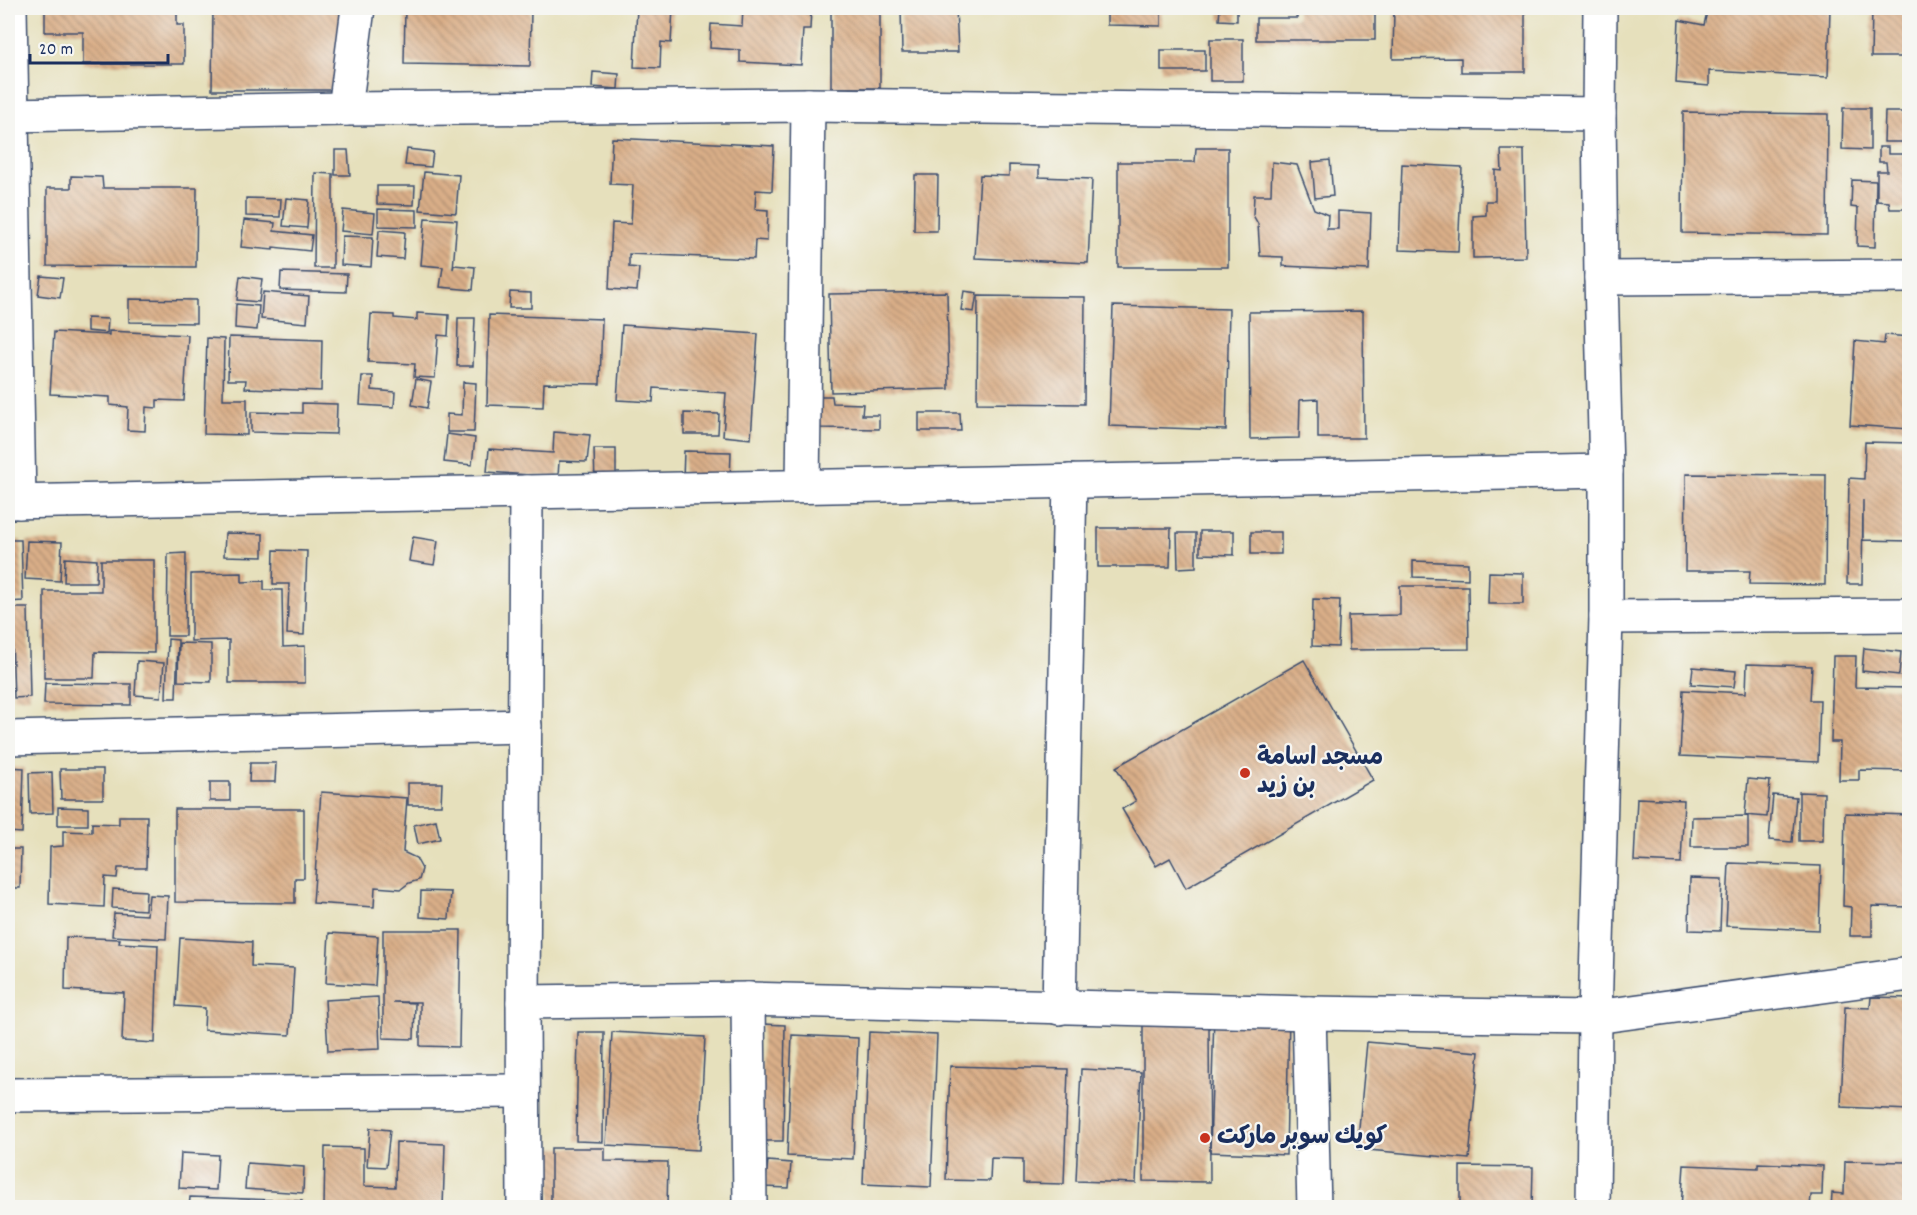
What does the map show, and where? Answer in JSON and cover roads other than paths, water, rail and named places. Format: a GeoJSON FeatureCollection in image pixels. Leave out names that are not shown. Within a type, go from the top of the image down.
{"type":"FeatureCollection","features":[{"type":"Feature","properties":{"kind":"street"},"geometry":{"type":"LineString","coordinates":[[10,8],[13,502],[1606,471]]}},
{"type":"Feature","properties":{"kind":"street"},"geometry":{"type":"LineString","coordinates":[[345,109],[358,8]]}},
{"type":"Feature","properties":{"kind":"street"},"geometry":{"type":"LineString","coordinates":[[1593,1208],[1595,1017],[1606,617],[1606,471],[1599,114],[1600,8]]}},
{"type":"Feature","properties":{"kind":"street"},"geometry":{"type":"LineString","coordinates":[[9,116],[345,109],[808,105],[1599,114]]}},
{"type":"Feature","properties":{"kind":"street"},"geometry":{"type":"LineString","coordinates":[[803,486],[808,105]]}},
{"type":"Feature","properties":{"kind":"street"},"geometry":{"type":"LineString","coordinates":[[1601,278],[1910,276]]}},
{"type":"Feature","properties":{"kind":"street"},"geometry":{"type":"LineString","coordinates":[[1059,1008],[1070,481]]}},
{"type":"Feature","properties":{"kind":"street"},"geometry":{"type":"LineString","coordinates":[[524,1208],[526,492]]}},
{"type":"Feature","properties":{"kind":"street"},"geometry":{"type":"LineString","coordinates":[[1606,617],[1910,615]]}},
{"type":"Feature","properties":{"kind":"street"},"geometry":{"type":"LineString","coordinates":[[8,738],[525,726]]}},
{"type":"Feature","properties":{"kind":"street"},"geometry":{"type":"LineString","coordinates":[[523,1002],[748,999],[1309,1014],[1595,1017],[1910,974]]}},
{"type":"Feature","properties":{"kind":"street"},"geometry":{"type":"LineString","coordinates":[[748,999],[750,1208]]}},
{"type":"Feature","properties":{"kind":"street"},"geometry":{"type":"LineString","coordinates":[[1309,1014],[1314,1208]]}},
{"type":"Feature","properties":{"kind":"street"},"geometry":{"type":"LineString","coordinates":[[8,1095],[523,1091]]}},
{"type":"Feature","properties":{"kind":"place","name":"مسجد اسامة بن زيد"},"geometry":{"type":"Point","coordinates":[1245,773]}},
{"type":"Feature","properties":{"kind":"place","name":"كويك سوبر ماركت"},"geometry":{"type":"Point","coordinates":[1205,1138]}}]}
